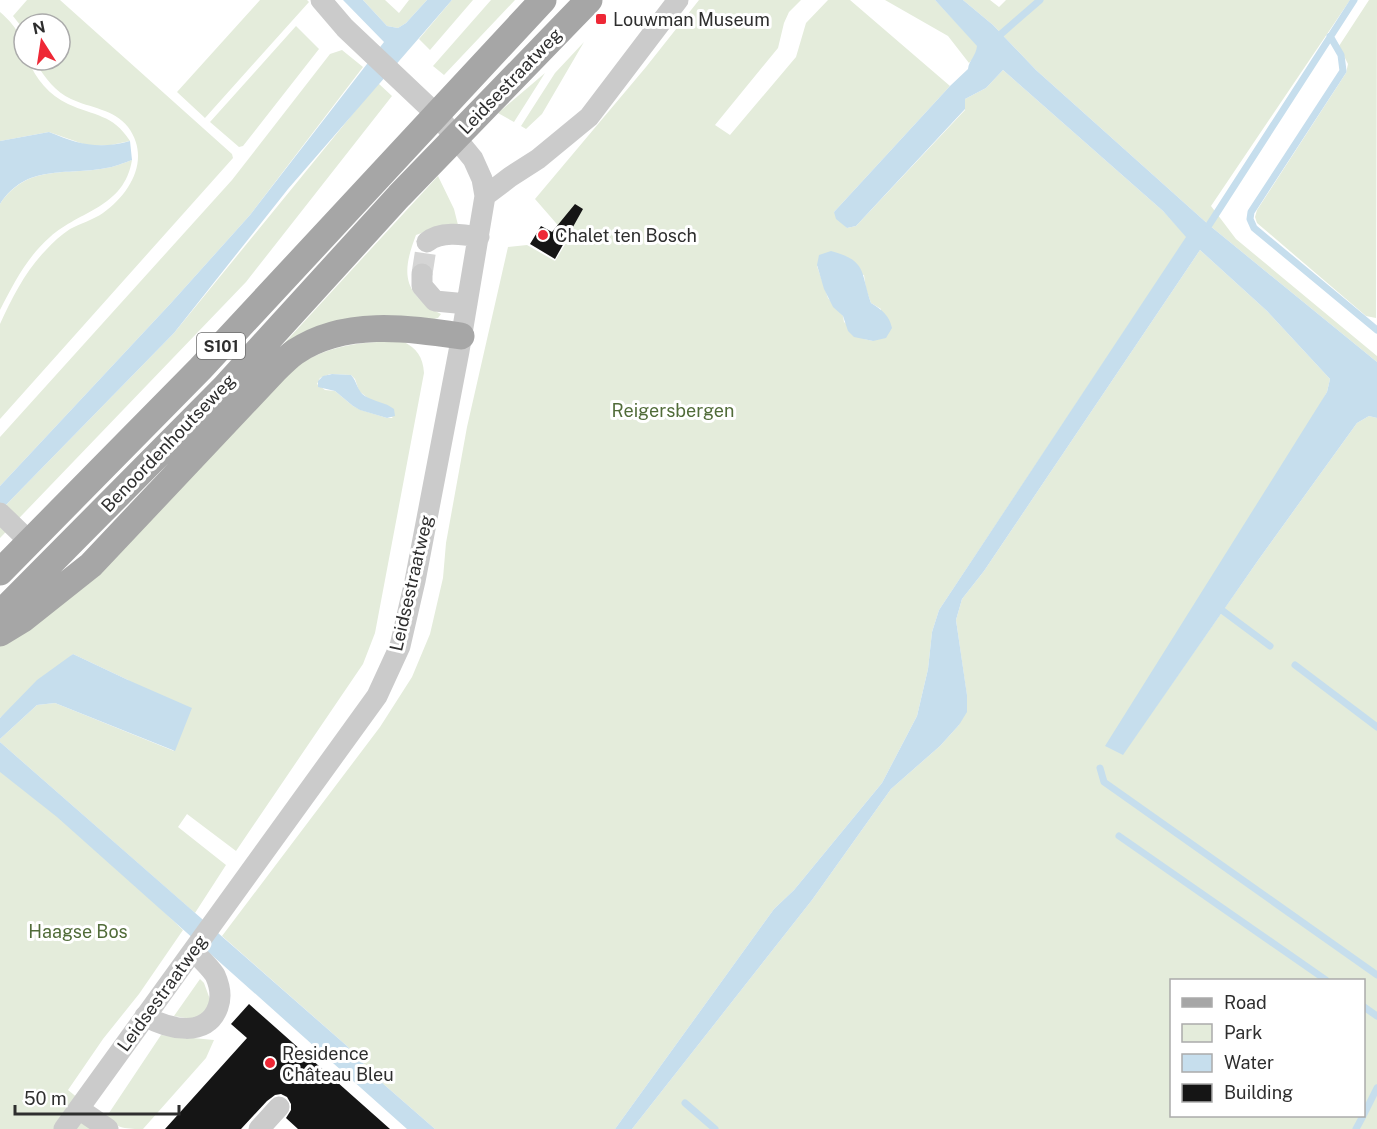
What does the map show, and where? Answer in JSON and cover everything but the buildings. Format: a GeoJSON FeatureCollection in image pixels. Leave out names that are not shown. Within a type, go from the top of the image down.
{"type":"FeatureCollection","features":[{"type":"Feature","properties":{"kind":"main road","name":"Leidsestraatweg"},"geometry":{"type":"LineString","coordinates":[[437,115],[543,0]]}},
{"type":"Feature","properties":{"kind":"main road","name":"Leidsestraatweg"},"geometry":{"type":"LineString","coordinates":[[455,138],[589,0]]}},
{"type":"Feature","properties":{"kind":"main road","name":"Benoordenhoutseweg"},"geometry":{"type":"LineString","coordinates":[[0,572],[200,369],[437,115]]}},
{"type":"Feature","properties":{"kind":"main road","name":"Benoordenhoutseweg"},"geometry":{"type":"LineString","coordinates":[[0,614],[224,388],[455,138]]}},
{"type":"Feature","properties":{"kind":"main road"},"geometry":{"type":"LineString","coordinates":[[0,633],[23,619],[91,565],[274,370],[295,352],[334,335],[386,327],[461,336]]}},
{"type":"Feature","properties":{"kind":"street"},"geometry":{"type":"LineString","coordinates":[[321,0],[362,44],[437,115],[455,138]]}},
{"type":"Feature","properties":{"kind":"street"},"geometry":{"type":"LineString","coordinates":[[485,196],[538,159],[589,117],[678,0]]}},
{"type":"Feature","properties":{"kind":"street","name":"Leidsestraatweg"},"geometry":{"type":"LineString","coordinates":[[64,1129],[377,696],[400,646],[415,581],[485,196],[482,179],[473,159],[455,138]]}},
{"type":"Feature","properties":{"kind":"street"},"geometry":{"type":"LineString","coordinates":[[427,242],[434,236],[479,237]]}},
{"type":"Feature","properties":{"kind":"street"},"geometry":{"type":"LineString","coordinates":[[422,274],[422,286],[435,301],[467,304]]}},
{"type":"Feature","properties":{"kind":"street"},"geometry":{"type":"LineString","coordinates":[[5,517],[30,542]]}},
{"type":"Feature","properties":{"kind":"street"},"geometry":{"type":"LineString","coordinates":[[146,1016],[169,1027],[189,1028],[201,1026],[216,1011],[221,999],[220,987],[214,974],[193,951]]}},
{"type":"Feature","properties":{"kind":"street"},"geometry":{"type":"LineString","coordinates":[[259,1129],[279,1107]]}},
{"type":"Feature","properties":{"kind":"street"},"geometry":{"type":"LineString","coordinates":[[79,1109],[108,1129]]}},
{"type":"Feature","properties":{"kind":"green space"},"geometry":{"type":"Polygon","coordinates":[[[27,0],[60,0],[232,154],[233,158],[0,419],[0,324],[15,294],[32,266],[54,241],[70,229],[95,218],[113,205],[129,185],[138,163],[135,139],[122,121],[116,116],[60,93],[42,72],[72,72],[72,12],[16,12],[27,0]]]}},
{"type":"Feature","properties":{"kind":"green space"},"geometry":{"type":"Polygon","coordinates":[[[260,0],[307,0],[309,2],[205,118],[177,92],[260,0]]]}},
{"type":"Feature","properties":{"kind":"green space"},"geometry":{"type":"Polygon","coordinates":[[[363,0],[385,0],[399,13],[409,0],[427,0],[406,23],[398,28],[387,26],[363,0]]]}},
{"type":"Feature","properties":{"kind":"green space"},"geometry":{"type":"Polygon","coordinates":[[[452,0],[473,0],[430,50],[419,39],[452,0]]]}},
{"type":"Feature","properties":{"kind":"green space"},"geometry":{"type":"Polygon","coordinates":[[[491,0],[515,0],[444,75],[433,66],[491,0]]]}},
{"type":"Feature","properties":{"kind":"green space","name":"Reigersbergen"},"geometry":{"type":"Polygon","coordinates":[[[699,0],[801,0],[789,12],[778,48],[715,125],[730,135],[796,57],[806,23],[828,0],[850,0],[950,86],[834,212],[847,228],[856,226],[965,110],[965,99],[986,88],[1003,70],[1163,211],[1187,237],[939,610],[932,632],[928,669],[917,716],[882,783],[794,890],[774,909],[615,1129],[435,1129],[380,1081],[347,1046],[222,936],[380,727],[412,677],[430,634],[443,578],[446,543],[467,427],[508,247],[527,245],[555,261],[569,238],[535,199],[699,0]],[[817,266],[828,298],[843,316],[844,322],[864,339],[873,341],[881,309],[871,303],[864,275],[817,266]]]}},
{"type":"Feature","properties":{"kind":"green space"},"geometry":{"type":"Polygon","coordinates":[[[885,0],[935,0],[978,46],[976,55],[969,63],[948,36],[885,0]]]}},
{"type":"Feature","properties":{"kind":"green space"},"geometry":{"type":"Polygon","coordinates":[[[963,0],[990,0],[999,7],[1006,0],[1350,0],[1211,206],[1236,239],[1377,356],[1377,362],[1209,225],[1036,70],[993,25],[963,0]]]}},
{"type":"Feature","properties":{"kind":"green space"},"geometry":{"type":"Polygon","coordinates":[[[1369,0],[1377,0],[1376,318],[1366,316],[1257,223],[1255,217],[1257,210],[1346,73],[1348,64],[1339,46],[1369,0]]]}},
{"type":"Feature","properties":{"kind":"green space"},"geometry":{"type":"Polygon","coordinates":[[[0,12],[12,25],[12,72],[34,72],[49,91],[61,100],[110,121],[124,132],[130,141],[89,146],[49,132],[0,141],[0,12]]]}},
{"type":"Feature","properties":{"kind":"green space"},"geometry":{"type":"Polygon","coordinates":[[[296,26],[319,49],[243,146],[239,147],[210,122],[296,26]]]}},
{"type":"Feature","properties":{"kind":"green space"},"geometry":{"type":"Polygon","coordinates":[[[584,42],[542,114],[526,129],[521,126],[555,73],[584,42]]]}},
{"type":"Feature","properties":{"kind":"green space"},"geometry":{"type":"Polygon","coordinates":[[[342,50],[363,67],[250,215],[0,486],[0,437],[232,180],[330,54],[342,50]]]}},
{"type":"Feature","properties":{"kind":"green space"},"geometry":{"type":"Polygon","coordinates":[[[545,73],[514,122],[498,113],[545,73]]]}},
{"type":"Feature","properties":{"kind":"green space"},"geometry":{"type":"Polygon","coordinates":[[[378,83],[392,96],[246,282],[0,538],[0,511],[174,333],[378,83]]]}},
{"type":"Feature","properties":{"kind":"green space"},"geometry":{"type":"Polygon","coordinates":[[[132,160],[127,176],[110,198],[62,228],[34,253],[0,310],[0,204],[11,191],[35,177],[109,167],[132,160]]]}},
{"type":"Feature","properties":{"kind":"green space"},"geometry":{"type":"Polygon","coordinates":[[[438,176],[454,209],[458,225],[438,227],[416,235],[407,272],[412,290],[428,306],[441,314],[438,318],[268,361],[438,176]]]}},
{"type":"Feature","properties":{"kind":"green space"},"geometry":{"type":"Polygon","coordinates":[[[1200,250],[1267,311],[1330,379],[1327,392],[1123,754],[1357,423],[1369,416],[1377,418],[1377,1129],[632,1129],[812,900],[891,789],[940,746],[959,725],[967,696],[956,620],[962,599],[984,571],[1200,250]]]}},
{"type":"Feature","properties":{"kind":"green space"},"geometry":{"type":"Polygon","coordinates":[[[402,341],[412,347],[421,358],[424,373],[375,633],[363,664],[236,851],[187,814],[178,827],[226,865],[195,913],[0,742],[0,739],[37,705],[55,703],[174,751],[128,680],[73,654],[0,718],[0,639],[296,367],[308,359],[334,349],[360,344],[402,341]],[[330,374],[320,378],[317,384],[325,390],[335,391],[361,410],[393,418],[359,391],[351,375],[330,374]]]}},
{"type":"Feature","properties":{"kind":"green space","name":"Haagse Bos"},"geometry":{"type":"Polygon","coordinates":[[[0,755],[183,930],[68,1090],[116,1129],[0,1129],[0,755]]]}},
{"type":"Feature","properties":{"kind":"green space"},"geometry":{"type":"Polygon","coordinates":[[[200,979],[204,983],[212,1005],[203,1021],[174,1016],[200,979]]]}},
{"type":"Feature","properties":{"kind":"green space"},"geometry":{"type":"Polygon","coordinates":[[[161,1035],[214,1040],[206,1058],[143,1129],[114,1124],[107,1116],[161,1035]]]}},
{"type":"Feature","properties":{"kind":"water"},"geometry":{"type":"Polygon","coordinates":[[[343,0],[363,0],[387,26],[398,28],[406,23],[427,0],[452,0],[288,189],[174,333],[0,511],[0,486],[250,215],[384,42],[343,0]]]}},
{"type":"Feature","properties":{"kind":"water"},"geometry":{"type":"Polygon","coordinates":[[[935,0],[963,0],[993,25],[1036,70],[1209,225],[1377,362],[1377,418],[1369,416],[1357,423],[1123,755],[1105,746],[1327,392],[1330,379],[1267,311],[1200,250],[984,571],[962,599],[956,620],[967,695],[967,712],[959,725],[940,746],[891,789],[812,900],[632,1129],[615,1129],[774,909],[794,890],[882,783],[917,716],[928,669],[932,632],[939,610],[1186,237],[1163,211],[1003,70],[986,88],[965,99],[965,109],[856,226],[847,228],[836,219],[834,212],[968,69],[977,46],[935,0]]]}},
{"type":"Feature","properties":{"kind":"water"},"geometry":{"type":"Polygon","coordinates":[[[49,132],[88,144],[108,145],[130,141],[132,160],[109,167],[35,177],[22,182],[0,204],[0,141],[49,132]]]}},
{"type":"Feature","properties":{"kind":"water"},"geometry":{"type":"Polygon","coordinates":[[[831,251],[851,259],[861,269],[871,303],[884,313],[891,323],[892,328],[886,338],[873,341],[854,337],[848,331],[843,316],[833,307],[824,289],[817,265],[819,255],[831,251]]]}},
{"type":"Feature","properties":{"kind":"water"},"geometry":{"type":"Polygon","coordinates":[[[351,375],[362,394],[394,409],[395,416],[387,418],[360,410],[335,391],[318,387],[318,381],[323,376],[351,375]]]}},
{"type":"Feature","properties":{"kind":"water"},"geometry":{"type":"Polygon","coordinates":[[[73,654],[192,708],[175,751],[55,703],[37,705],[0,739],[0,718],[37,680],[73,654]]]}},
{"type":"Feature","properties":{"kind":"water"},"geometry":{"type":"Polygon","coordinates":[[[0,742],[347,1046],[380,1081],[435,1129],[407,1129],[57,817],[0,772],[0,742]]]}},
{"type":"Feature","properties":{"kind":"waterway"},"geometry":{"type":"LineString","coordinates":[[1001,34],[1040,0]]}},
{"type":"Feature","properties":{"kind":"waterway"},"geometry":{"type":"LineString","coordinates":[[1209,225],[1354,0]]}},
{"type":"Feature","properties":{"kind":"waterway"},"geometry":{"type":"LineString","coordinates":[[1330,36],[1341,55],[1343,71],[1251,212],[1250,219],[1254,228],[1377,330]]}},
{"type":"Feature","properties":{"kind":"waterway"},"geometry":{"type":"LineString","coordinates":[[1223,611],[1270,646]]}},
{"type":"Feature","properties":{"kind":"waterway"},"geometry":{"type":"LineString","coordinates":[[1295,665],[1377,727]]}},
{"type":"Feature","properties":{"kind":"waterway"},"geometry":{"type":"LineString","coordinates":[[1100,768],[1104,782],[1377,975]]}},
{"type":"Feature","properties":{"kind":"waterway"},"geometry":{"type":"LineString","coordinates":[[1119,836],[1325,979]]}},
{"type":"Feature","properties":{"kind":"waterway"},"geometry":{"type":"LineString","coordinates":[[1365,1008],[1377,1016]]}},
{"type":"Feature","properties":{"kind":"waterway"},"geometry":{"type":"LineString","coordinates":[[1365,1112],[1377,1088]]}},
{"type":"Feature","properties":{"kind":"waterway"},"geometry":{"type":"LineString","coordinates":[[685,1103],[715,1129]]}},
{"type":"Feature","properties":{"kind":"waterway"},"geometry":{"type":"LineString","coordinates":[[1356,1129],[1362,1117]]}},
{"type":"Feature","properties":{"kind":"tunnel"},"geometry":{"type":"LineString","coordinates":[[422,274],[427,242]]}},
{"type":"Feature","properties":{"kind":"place","name":"Louwman Museum"},"geometry":{"type":"Point","coordinates":[601,19]}},
{"type":"Feature","properties":{"kind":"place","name":"Chalet ten Bosch"},"geometry":{"type":"Point","coordinates":[543,235]}},
{"type":"Feature","properties":{"kind":"place","name":"Residence Château Bleu"},"geometry":{"type":"Point","coordinates":[270,1063]}}]}
